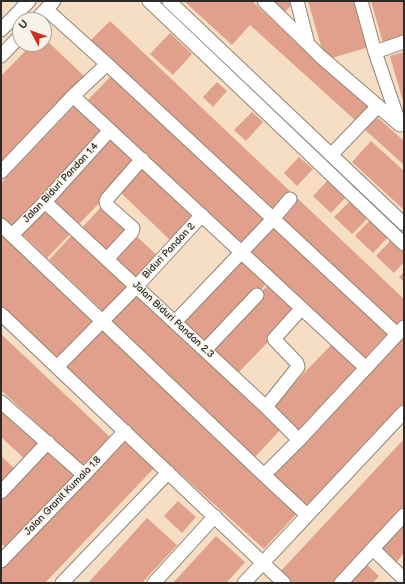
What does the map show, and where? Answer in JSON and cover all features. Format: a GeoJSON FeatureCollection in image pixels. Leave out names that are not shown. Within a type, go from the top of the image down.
{"type":"FeatureCollection","features":[{"type":"Feature","properties":{"kind":"street"},"geometry":{"type":"LineString","coordinates":[[1,30],[29,1]]}},
{"type":"Feature","properties":{"kind":"street"},"geometry":{"type":"LineString","coordinates":[[149,1],[404,244]]}},
{"type":"Feature","properties":{"kind":"street"},"geometry":{"type":"LineString","coordinates":[[169,1],[404,224]]}},
{"type":"Feature","properties":{"kind":"street"},"geometry":{"type":"LineString","coordinates":[[264,1],[321,57],[402,127]]}},
{"type":"Feature","properties":{"kind":"street"},"geometry":{"type":"LineString","coordinates":[[297,1],[308,44]]}},
{"type":"Feature","properties":{"kind":"street"},"geometry":{"type":"LineString","coordinates":[[361,1],[376,52],[402,127]]}},
{"type":"Feature","properties":{"kind":"street"},"geometry":{"type":"LineString","coordinates":[[50,5],[107,64],[273,219],[400,331],[264,476]]}},
{"type":"Feature","properties":{"kind":"street"},"geometry":{"type":"LineString","coordinates":[[376,52],[404,42]]}},
{"type":"Feature","properties":{"kind":"street"},"geometry":{"type":"LineString","coordinates":[[1,56],[12,44]]}},
{"type":"Feature","properties":{"kind":"street"},"geometry":{"type":"LineString","coordinates":[[1,172],[73,96],[107,64]]}},
{"type":"Feature","properties":{"kind":"street"},"geometry":{"type":"LineString","coordinates":[[73,96],[366,368]]}},
{"type":"Feature","properties":{"kind":"street"},"geometry":{"type":"LineString","coordinates":[[331,155],[378,106]]}},
{"type":"Feature","properties":{"kind":"street","name":"Jalan Biduri Pandan 1.4"},"geometry":{"type":"LineString","coordinates":[[12,235],[45,202],[110,130]]}},
{"type":"Feature","properties":{"kind":"street"},"geometry":{"type":"LineString","coordinates":[[107,259],[132,232],[133,228],[107,205],[106,202],[142,160]]}},
{"type":"Feature","properties":{"kind":"street"},"geometry":{"type":"LineString","coordinates":[[175,322],[273,219],[290,199]]}},
{"type":"Feature","properties":{"kind":"street","name":"Jalan Biduri Pandan 2.3"},"geometry":{"type":"LineString","coordinates":[[45,202],[266,407],[299,440]]}},
{"type":"Feature","properties":{"kind":"street","name":"Biduri Pandan 2"},"geometry":{"type":"LineString","coordinates":[[57,366],[136,287],[202,215]]}},
{"type":"Feature","properties":{"kind":"street"},"geometry":{"type":"LineString","coordinates":[[1,225],[264,476],[307,515]]}},
{"type":"Feature","properties":{"kind":"street"},"geometry":{"type":"LineString","coordinates":[[205,350],[258,295]]}},
{"type":"Feature","properties":{"kind":"street"},"geometry":{"type":"LineString","coordinates":[[266,407],[298,366],[297,363],[274,339],[301,309]]}},
{"type":"Feature","properties":{"kind":"street"},"geometry":{"type":"LineString","coordinates":[[1,314],[284,583]]}},
{"type":"Feature","properties":{"kind":"street"},"geometry":{"type":"LineString","coordinates":[[1,402],[84,475]]}},
{"type":"Feature","properties":{"kind":"street"},"geometry":{"type":"LineString","coordinates":[[244,583],[404,412]]}},
{"type":"Feature","properties":{"kind":"street","name":"Jalan Granit Kumala 1.8"},"geometry":{"type":"LineString","coordinates":[[3,554],[84,475],[125,431]]}},
{"type":"Feature","properties":{"kind":"street"},"geometry":{"type":"LineString","coordinates":[[1,492],[48,442]]}},
{"type":"Feature","properties":{"kind":"street"},"geometry":{"type":"LineString","coordinates":[[62,583],[168,472]]}},
{"type":"Feature","properties":{"kind":"street"},"geometry":{"type":"LineString","coordinates":[[154,583],[215,516]]}},
{"type":"Feature","properties":{"kind":"street"},"geometry":{"type":"LineString","coordinates":[[341,583],[403,518]]}},
{"type":"Feature","properties":{"kind":"street"},"geometry":{"type":"LineString","coordinates":[[373,549],[404,579]]}},
{"type":"Feature","properties":{"kind":"building"},"geometry":{"type":"Polygon","coordinates":[[[184,1],[252,1],[368,107],[356,121],[250,25],[232,45],[184,1]]]}},
{"type":"Feature","properties":{"kind":"building"},"geometry":{"type":"Polygon","coordinates":[[[271,1],[295,1],[284,13],[271,1]]]}},
{"type":"Feature","properties":{"kind":"building"},"geometry":{"type":"Polygon","coordinates":[[[308,1],[356,1],[369,47],[325,60],[308,1]]]}},
{"type":"Feature","properties":{"kind":"building"},"geometry":{"type":"Polygon","coordinates":[[[371,1],[404,1],[404,36],[383,43],[371,1]]]}},
{"type":"Feature","properties":{"kind":"building"},"geometry":{"type":"Polygon","coordinates":[[[110,21],[293,194],[273,214],[90,41],[110,21]]]}},
{"type":"Feature","properties":{"kind":"building"},"geometry":{"type":"Polygon","coordinates":[[[170,33],[192,54],[173,75],[150,54],[170,33]]]}},
{"type":"Feature","properties":{"kind":"building"},"geometry":{"type":"Polygon","coordinates":[[[52,46],[85,77],[1,164],[1,76],[24,52],[52,52],[52,46]]]}},
{"type":"Feature","properties":{"kind":"building"},"geometry":{"type":"Polygon","coordinates":[[[404,52],[404,105],[390,56],[404,52]]]}},
{"type":"Feature","properties":{"kind":"building"},"geometry":{"type":"Polygon","coordinates":[[[113,74],[265,217],[238,247],[85,103],[113,74]]]}},
{"type":"Feature","properties":{"kind":"building"},"geometry":{"type":"Polygon","coordinates":[[[217,82],[227,91],[213,107],[203,97],[217,82]]]}},
{"type":"Feature","properties":{"kind":"building"},"geometry":{"type":"Polygon","coordinates":[[[76,104],[104,131],[11,228],[1,219],[1,183],[76,104]]]}},
{"type":"Feature","properties":{"kind":"building"},"geometry":{"type":"Polygon","coordinates":[[[252,112],[263,122],[246,141],[234,130],[252,112]]]}},
{"type":"Feature","properties":{"kind":"building"},"geometry":{"type":"Polygon","coordinates":[[[376,116],[404,141],[404,165],[364,129],[376,116]]]}},
{"type":"Feature","properties":{"kind":"building"},"geometry":{"type":"Polygon","coordinates":[[[112,134],[140,161],[76,227],[47,201],[112,134]]]}},
{"type":"Feature","properties":{"kind":"building"},"geometry":{"type":"Polygon","coordinates":[[[371,141],[404,171],[404,210],[352,162],[371,141]]]}},
{"type":"Feature","properties":{"kind":"building"},"geometry":{"type":"Polygon","coordinates":[[[299,157],[313,169],[297,186],[284,173],[299,157]]]}},
{"type":"Feature","properties":{"kind":"building"},"geometry":{"type":"Polygon","coordinates":[[[141,163],[198,217],[173,243],[117,189],[141,163]]]}},
{"type":"Feature","properties":{"kind":"building"},"geometry":{"type":"Polygon","coordinates":[[[328,180],[346,197],[331,213],[313,196],[328,180]]]}},
{"type":"Feature","properties":{"kind":"building"},"geometry":{"type":"Polygon","coordinates":[[[296,197],[404,299],[404,325],[397,332],[277,218],[296,197]]]}},
{"type":"Feature","properties":{"kind":"building"},"geometry":{"type":"Polygon","coordinates":[[[350,201],[368,218],[352,234],[334,217],[350,201]]]}},
{"type":"Feature","properties":{"kind":"building"},"geometry":{"type":"Polygon","coordinates":[[[44,205],[72,232],[47,258],[19,231],[44,205]]]}},
{"type":"Feature","properties":{"kind":"building"},"geometry":{"type":"Polygon","coordinates":[[[103,205],[130,231],[106,256],[79,231],[103,205]]]}},
{"type":"Feature","properties":{"kind":"building"},"geometry":{"type":"Polygon","coordinates":[[[370,220],[388,237],[373,253],[355,236],[370,220]]]}},
{"type":"Feature","properties":{"kind":"building"},"geometry":{"type":"Polygon","coordinates":[[[273,224],[389,333],[361,363],[245,253],[273,224]]]}},
{"type":"Feature","properties":{"kind":"building"},"geometry":{"type":"Polygon","coordinates":[[[1,231],[96,317],[58,359],[1,307],[1,231]]]}},
{"type":"Feature","properties":{"kind":"building"},"geometry":{"type":"Polygon","coordinates":[[[133,233],[160,258],[136,284],[109,259],[120,246],[124,250],[121,246],[133,233]]]}},
{"type":"Feature","properties":{"kind":"building"},"geometry":{"type":"Polygon","coordinates":[[[73,234],[129,287],[105,313],[49,260],[73,234]]]}},
{"type":"Feature","properties":{"kind":"building"},"geometry":{"type":"Polygon","coordinates":[[[392,239],[404,251],[404,262],[394,273],[376,256],[392,239]]]}},
{"type":"Feature","properties":{"kind":"building"},"geometry":{"type":"Polygon","coordinates":[[[241,254],[269,281],[205,348],[177,321],[241,254]]]}},
{"type":"Feature","properties":{"kind":"building"},"geometry":{"type":"Polygon","coordinates":[[[404,272],[404,282],[399,277],[404,272]]]}},
{"type":"Feature","properties":{"kind":"building"},"geometry":{"type":"Polygon","coordinates":[[[270,283],[299,310],[234,377],[206,350],[270,283]]]}},
{"type":"Feature","properties":{"kind":"building"},"geometry":{"type":"Polygon","coordinates":[[[136,290],[282,428],[254,458],[108,319],[136,290]]]}},
{"type":"Feature","properties":{"kind":"building"},"geometry":{"type":"Polygon","coordinates":[[[101,330],[300,510],[264,549],[65,370],[101,330]]]}},
{"type":"Feature","properties":{"kind":"building"},"geometry":{"type":"Polygon","coordinates":[[[1,334],[110,437],[82,466],[1,390],[1,334]]]}},
{"type":"Feature","properties":{"kind":"building"},"geometry":{"type":"Polygon","coordinates":[[[404,335],[404,403],[304,510],[270,478],[404,335]]]}},
{"type":"Feature","properties":{"kind":"building"},"geometry":{"type":"Polygon","coordinates":[[[335,341],[363,368],[299,435],[271,407],[335,341]]]}},
{"type":"Feature","properties":{"kind":"building"},"geometry":{"type":"Polygon","coordinates":[[[1,405],[44,444],[28,462],[1,437],[1,405]]]}},
{"type":"Feature","properties":{"kind":"building"},"geometry":{"type":"Polygon","coordinates":[[[124,439],[154,468],[45,583],[1,583],[1,569],[124,439]]]}},
{"type":"Feature","properties":{"kind":"building"},"geometry":{"type":"Polygon","coordinates":[[[404,439],[404,508],[334,583],[290,583],[279,573],[404,439]]]}},
{"type":"Feature","properties":{"kind":"building"},"geometry":{"type":"Polygon","coordinates":[[[47,444],[78,473],[7,548],[1,544],[1,494],[47,444]]]}},
{"type":"Feature","properties":{"kind":"building"},"geometry":{"type":"Polygon","coordinates":[[[1,456],[17,471],[1,487],[1,456]]]}},
{"type":"Feature","properties":{"kind":"building"},"geometry":{"type":"Polygon","coordinates":[[[178,501],[196,517],[182,533],[164,516],[178,501]]]}},
{"type":"Feature","properties":{"kind":"building"},"geometry":{"type":"Polygon","coordinates":[[[147,518],[177,545],[142,583],[88,583],[147,518]]]}},
{"type":"Feature","properties":{"kind":"building"},"geometry":{"type":"Polygon","coordinates":[[[404,523],[404,553],[394,565],[377,550],[404,523]]]}},
{"type":"Feature","properties":{"kind":"building"},"geometry":{"type":"Polygon","coordinates":[[[216,536],[245,562],[239,569],[226,583],[173,583],[216,536]]]}},
{"type":"Feature","properties":{"kind":"building"},"geometry":{"type":"Polygon","coordinates":[[[363,561],[379,576],[373,583],[343,583],[363,561]]]}}]}
